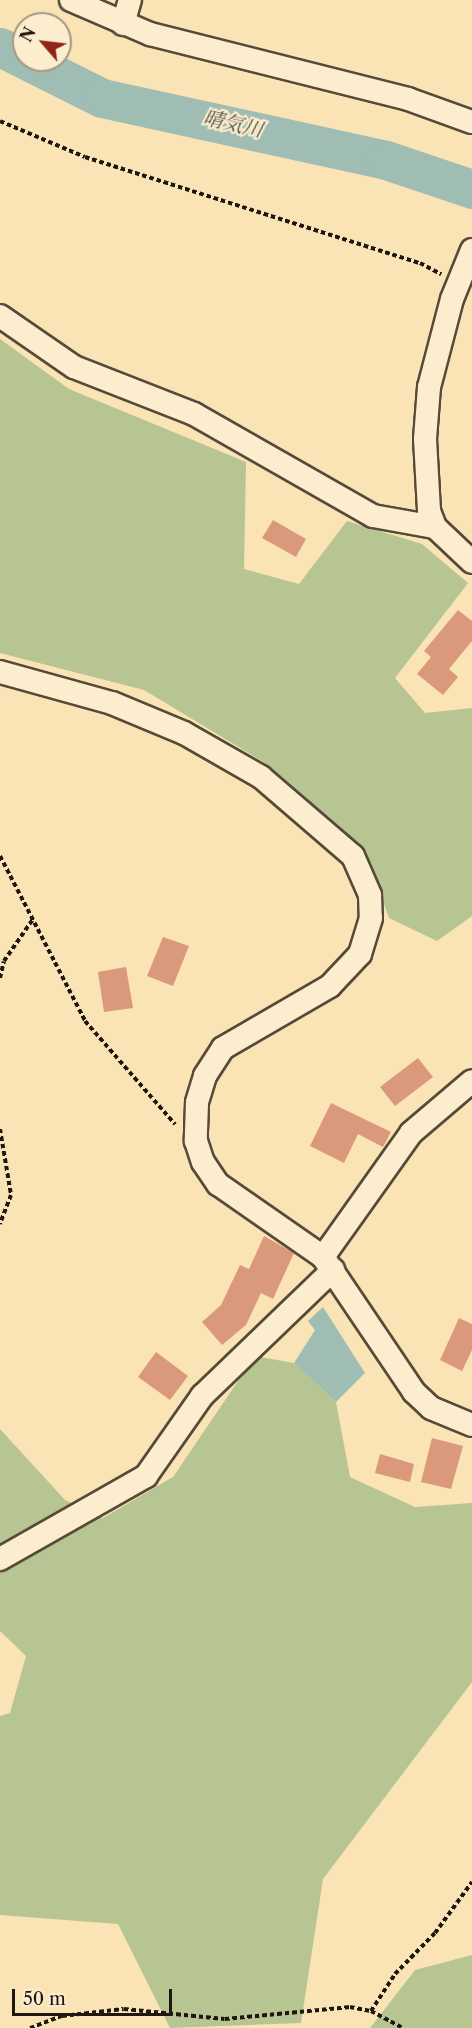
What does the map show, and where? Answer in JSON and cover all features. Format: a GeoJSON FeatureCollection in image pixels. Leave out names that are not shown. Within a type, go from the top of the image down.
{"type":"FeatureCollection","features":[{"type":"Feature","properties":{"kind":"street"},"geometry":{"type":"LineString","coordinates":[[71,0],[123,24],[408,99],[472,122]]}},
{"type":"Feature","properties":{"kind":"street"},"geometry":{"type":"LineString","coordinates":[[123,24],[130,0]]}},
{"type":"Feature","properties":{"kind":"street"},"geometry":{"type":"LineString","coordinates":[[472,250],[429,387],[425,439],[429,511],[435,527],[472,562]]}},
{"type":"Feature","properties":{"kind":"street"},"geometry":{"type":"LineString","coordinates":[[0,316],[74,367],[194,414],[373,516],[435,527]]}},
{"type":"Feature","properties":{"kind":"street"},"geometry":{"type":"LineString","coordinates":[[0,672],[112,703],[184,733],[261,777],[337,838],[364,875],[371,918],[360,954],[330,986],[223,1048],[202,1085],[196,1141],[218,1184],[328,1263],[414,1392],[430,1408],[472,1425]]}},
{"type":"Feature","properties":{"kind":"street"},"geometry":{"type":"LineString","coordinates":[[0,1559],[146,1476],[202,1396],[328,1263],[411,1133],[472,1082]]}},
{"type":"Feature","properties":{"kind":"path"},"geometry":{"type":"LineString","coordinates":[[0,121],[112,166],[420,263],[460,284]]}},
{"type":"Feature","properties":{"kind":"path"},"geometry":{"type":"LineString","coordinates":[[0,856],[85,1021],[129,1076],[196,1141]]}},
{"type":"Feature","properties":{"kind":"path"},"geometry":{"type":"LineString","coordinates":[[0,978],[4,961],[33,920]]}},
{"type":"Feature","properties":{"kind":"path"},"geometry":{"type":"LineString","coordinates":[[0,1129],[10,1195],[0,1224]]}},
{"type":"Feature","properties":{"kind":"path"},"geometry":{"type":"LineString","coordinates":[[372,2011],[395,1974],[435,1933],[472,1882]]}},
{"type":"Feature","properties":{"kind":"path"},"geometry":{"type":"LineString","coordinates":[[30,2028],[62,2016],[124,2009],[225,2019],[350,2007],[372,2011],[403,2028]]}},
{"type":"Feature","properties":{"kind":"green space"},"geometry":{"type":"Polygon","coordinates":[[[0,339],[69,389],[246,462],[244,569],[299,584],[347,521],[422,544],[468,583],[395,678],[425,713],[472,708],[472,916],[437,941],[389,918],[364,849],[265,763],[144,690],[0,653],[0,339]]]}},
{"type":"Feature","properties":{"kind":"green space"},"geometry":{"type":"Polygon","coordinates":[[[255,1356],[294,1363],[336,1402],[350,1477],[415,1507],[472,1503],[472,1682],[323,1879],[301,2023],[170,2028],[118,1924],[0,1915],[0,1716],[10,1713],[26,1656],[0,1631],[0,1429],[65,1500],[103,1518],[173,1477],[255,1356]]]}},
{"type":"Feature","properties":{"kind":"green space"},"geometry":{"type":"Polygon","coordinates":[[[472,1955],[472,2028],[370,2028],[415,1970],[472,1955]]]}},
{"type":"Feature","properties":{"kind":"water"},"geometry":{"type":"Polygon","coordinates":[[[323,1307],[365,1373],[336,1402],[294,1363],[315,1330],[308,1321],[323,1307]]]}},
{"type":"Feature","properties":{"kind":"building"},"geometry":{"type":"Polygon","coordinates":[[[273,520],[306,539],[296,557],[262,538],[273,520]]]}},
{"type":"Feature","properties":{"kind":"building"},"geometry":{"type":"Polygon","coordinates":[[[458,610],[472,621],[472,641],[449,669],[458,677],[443,695],[417,674],[431,657],[424,651],[458,610]]]}},
{"type":"Feature","properties":{"kind":"building"},"geometry":{"type":"Polygon","coordinates":[[[163,937],[189,946],[173,986],[147,976],[163,937]]]}},
{"type":"Feature","properties":{"kind":"building"},"geometry":{"type":"Polygon","coordinates":[[[126,967],[133,1008],[104,1012],[98,972],[126,967]]]}},
{"type":"Feature","properties":{"kind":"building"},"geometry":{"type":"Polygon","coordinates":[[[418,1058],[433,1077],[395,1106],[380,1087],[418,1058]]]}},
{"type":"Feature","properties":{"kind":"building"},"geometry":{"type":"Polygon","coordinates":[[[331,1103],[391,1132],[383,1147],[358,1134],[344,1163],[310,1146],[331,1103]]]}},
{"type":"Feature","properties":{"kind":"building"},"geometry":{"type":"Polygon","coordinates":[[[264,1236],[294,1253],[273,1299],[261,1293],[246,1325],[222,1345],[202,1322],[221,1305],[240,1265],[249,1269],[264,1236]]]}},
{"type":"Feature","properties":{"kind":"building"},"geometry":{"type":"Polygon","coordinates":[[[459,1318],[472,1324],[472,1350],[462,1371],[440,1360],[459,1318]]]}},
{"type":"Feature","properties":{"kind":"building"},"geometry":{"type":"Polygon","coordinates":[[[156,1352],[188,1376],[170,1400],[138,1377],[156,1352]]]}},
{"type":"Feature","properties":{"kind":"building"},"geometry":{"type":"Polygon","coordinates":[[[432,1438],[463,1446],[451,1489],[421,1482],[432,1438]]]}},
{"type":"Feature","properties":{"kind":"building"},"geometry":{"type":"Polygon","coordinates":[[[380,1454],[414,1464],[410,1482],[375,1473],[380,1454]]]}},
{"type":"Feature","properties":{"kind":"waterway","name":"晴気川"},"geometry":{"type":"LineString","coordinates":[[0,47],[102,98],[386,160],[472,189]]}}]}
